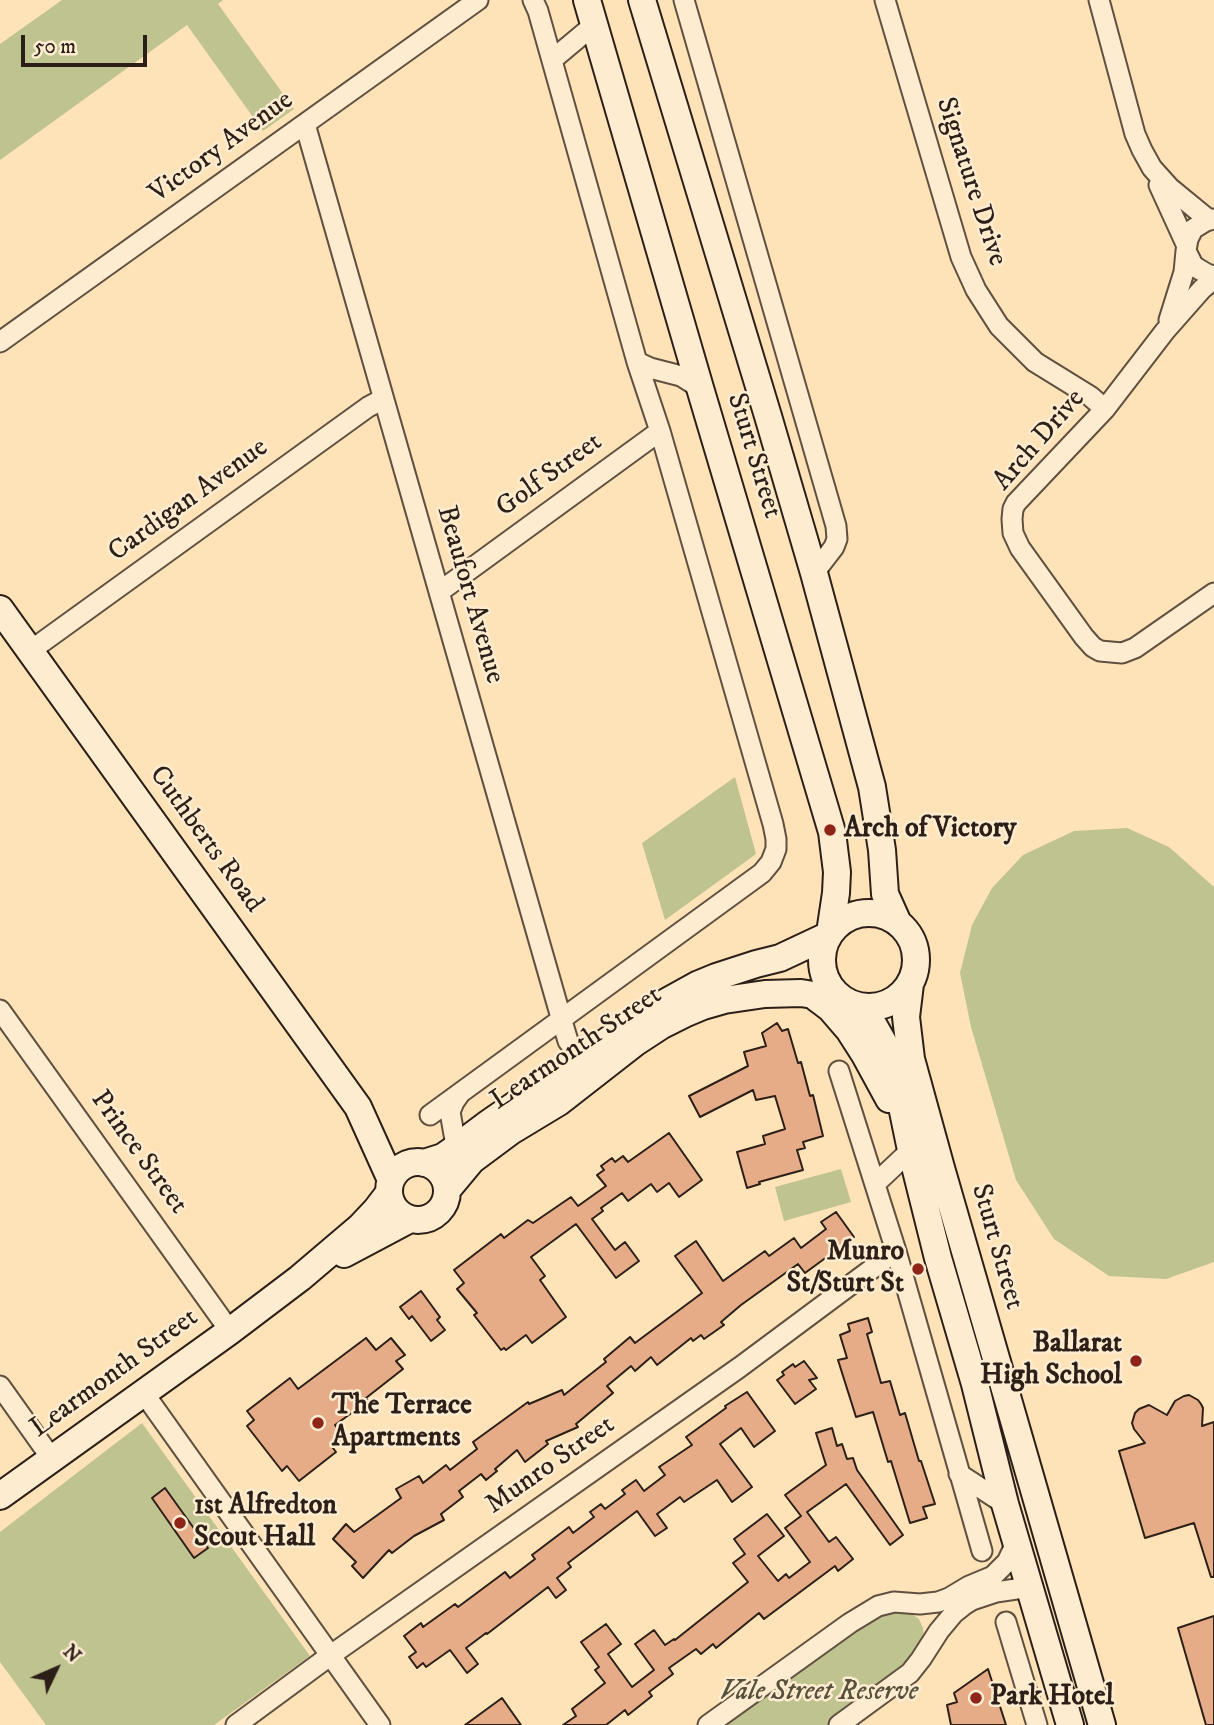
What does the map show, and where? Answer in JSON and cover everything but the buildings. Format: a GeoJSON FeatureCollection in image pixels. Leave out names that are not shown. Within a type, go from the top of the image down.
{"type":"FeatureCollection","features":[{"type":"Feature","properties":{"kind":"main road","name":"Sturt Street"},"geometry":{"type":"LineString","coordinates":[[642,0],[814,573],[872,788],[882,850],[883,881],[898,923]]}},
{"type":"Feature","properties":{"kind":"main road","name":"Sturt Street"},"geometry":{"type":"LineString","coordinates":[[591,12],[832,832],[837,872],[830,934]]}},
{"type":"Feature","properties":{"kind":"main road","name":"Cuthberts Road"},"geometry":{"type":"LineString","coordinates":[[0,610],[358,1107],[420,1163]]}},
{"type":"Feature","properties":{"kind":"main road"},"geometry":{"type":"LineString","coordinates":[[865,913],[883,915],[898,923],[910,936],[916,952],[916,969],[910,985],[891,1003],[874,1007],[851,1003],[834,991],[824,974],[822,956],[830,934],[848,918],[865,913]]}},
{"type":"Feature","properties":{"kind":"main road","name":"Learmonth Street"},"geometry":{"type":"LineString","coordinates":[[447,1191],[472,1160],[511,1131],[559,1102],[587,1067],[652,1010],[699,984],[780,958],[830,934]]}},
{"type":"Feature","properties":{"kind":"main road","name":"Sturt Street"},"geometry":{"type":"LineString","coordinates":[[910,985],[906,1017],[911,1059],[1102,1725]]}},
{"type":"Feature","properties":{"kind":"main road","name":"Learmonth Street"},"geometry":{"type":"LineString","coordinates":[[420,1163],[443,1157],[489,1123],[662,1025],[703,1006],[749,995],[786,993],[851,1003]]}},
{"type":"Feature","properties":{"kind":"main road"},"geometry":{"type":"LineString","coordinates":[[812,995],[830,1008],[861,1049],[910,1145]]}},
{"type":"Feature","properties":{"kind":"main road","name":"Sturt Street"},"geometry":{"type":"LineString","coordinates":[[851,1003],[874,1026],[887,1052],[898,1087],[938,1258],[975,1384],[1005,1504],[1070,1725]]}},
{"type":"Feature","properties":{"kind":"main road","name":"Cuthberts Road"},"geometry":{"type":"LineString","coordinates":[[358,1107],[390,1186]]}},
{"type":"Feature","properties":{"kind":"main road"},"geometry":{"type":"LineString","coordinates":[[420,1163],[431,1166],[442,1176],[447,1191],[441,1208],[435,1214],[418,1220],[410,1219],[396,1209],[391,1202],[390,1186],[401,1168],[420,1163]]}},
{"type":"Feature","properties":{"kind":"main road","name":"Learmonth Street"},"geometry":{"type":"LineString","coordinates":[[0,1496],[300,1278],[360,1227],[376,1210],[390,1186]]}},
{"type":"Feature","properties":{"kind":"main road","name":"Learmonth Street"},"geometry":{"type":"LineString","coordinates":[[300,1278],[410,1219]]}},
{"type":"Feature","properties":{"kind":"street","name":"Victory Avenue"},"geometry":{"type":"LineString","coordinates":[[0,342],[478,0]]}},
{"type":"Feature","properties":{"kind":"street"},"geometry":{"type":"LineString","coordinates":[[533,0],[637,362],[660,430]]}},
{"type":"Feature","properties":{"kind":"street"},"geometry":{"type":"LineString","coordinates":[[684,0],[836,526],[837,539],[834,547],[814,573]]}},
{"type":"Feature","properties":{"kind":"street","name":"Signature Drive"},"geometry":{"type":"LineString","coordinates":[[885,0],[961,257],[976,290],[999,326],[1035,362],[1090,396],[1105,409]]}},
{"type":"Feature","properties":{"kind":"street"},"geometry":{"type":"LineString","coordinates":[[1099,0],[1135,134],[1193,265],[1214,278]]}},
{"type":"Feature","properties":{"kind":"street"},"geometry":{"type":"LineString","coordinates":[[552,60],[591,12]]}},
{"type":"Feature","properties":{"kind":"street","name":"Beaufort Avenue"},"geometry":{"type":"LineString","coordinates":[[305,124],[562,1021],[568,1041],[587,1067]]}},
{"type":"Feature","properties":{"kind":"street"},"geometry":{"type":"LineString","coordinates":[[1152,168],[1177,195],[1212,219],[1193,229],[1186,247]]}},
{"type":"Feature","properties":{"kind":"street","name":"Arch Drive"},"geometry":{"type":"LineString","coordinates":[[1165,331],[1182,280],[1186,247]]}},
{"type":"Feature","properties":{"kind":"street","name":"Arch Drive"},"geometry":{"type":"LineString","coordinates":[[1214,278],[1165,331],[1105,409],[1026,492],[1015,506],[1012,519],[1013,533],[1020,548],[1076,626],[1093,647],[1100,651],[1122,653],[1135,648],[1214,593]]}},
{"type":"Feature","properties":{"kind":"street"},"geometry":{"type":"LineString","coordinates":[[637,362],[681,376],[700,388]]}},
{"type":"Feature","properties":{"kind":"street","name":"Cardigan Avenue"},"geometry":{"type":"LineString","coordinates":[[30,651],[368,407],[383,399]]}},
{"type":"Feature","properties":{"kind":"street","name":"Golf Street"},"geometry":{"type":"LineString","coordinates":[[439,592],[660,430]]}},
{"type":"Feature","properties":{"kind":"street","name":"Learmonth Street"},"geometry":{"type":"LineString","coordinates":[[430,1115],[762,873],[773,858],[777,844],[773,824],[660,430]]}},
{"type":"Feature","properties":{"kind":"street","name":"Prince Street"},"geometry":{"type":"LineString","coordinates":[[0,1010],[230,1331]]}},
{"type":"Feature","properties":{"kind":"street"},"geometry":{"type":"LineString","coordinates":[[839,1071],[896,1251],[982,1551]]}},
{"type":"Feature","properties":{"kind":"street","name":"Learmonth Street"},"geometry":{"type":"LineString","coordinates":[[453,1150],[455,1140],[450,1112],[463,1091]]}},
{"type":"Feature","properties":{"kind":"street"},"geometry":{"type":"LineString","coordinates":[[876,1184],[910,1145]]}},
{"type":"Feature","properties":{"kind":"street","name":"Munro Street"},"geometry":{"type":"LineString","coordinates":[[236,1725],[740,1367],[896,1251]]}},
{"type":"Feature","properties":{"kind":"street"},"geometry":{"type":"LineString","coordinates":[[0,1386],[52,1458]]}},
{"type":"Feature","properties":{"kind":"street"},"geometry":{"type":"LineString","coordinates":[[143,1392],[380,1725]]}},
{"type":"Feature","properties":{"kind":"street"},"geometry":{"type":"LineString","coordinates":[[960,1474],[1005,1504]]}},
{"type":"Feature","properties":{"kind":"street"},"geometry":{"type":"LineString","coordinates":[[708,1725],[867,1612],[894,1602],[938,1602],[993,1576],[1007,1562],[1017,1541]]}},
{"type":"Feature","properties":{"kind":"street"},"geometry":{"type":"LineString","coordinates":[[839,1725],[910,1673],[954,1614],[972,1600],[996,1592],[1030,1587]]}},
{"type":"Feature","properties":{"kind":"street"},"geometry":{"type":"LineString","coordinates":[[906,1603],[921,1611],[927,1618],[931,1626],[932,1640]]}},
{"type":"Feature","properties":{"kind":"street"},"geometry":{"type":"LineString","coordinates":[[1006,1622],[1037,1725]]}},
{"type":"Feature","properties":{"kind":"street"},"geometry":{"type":"LineString","coordinates":[[1018,1662],[1043,1634]]}},
{"type":"Feature","properties":{"kind":"green space"},"geometry":{"type":"Polygon","coordinates":[[[62,0],[223,0],[218,4],[294,109],[263,131],[187,25],[0,160],[0,44],[62,0]]]}},
{"type":"Feature","properties":{"kind":"green space"},"geometry":{"type":"Polygon","coordinates":[[[735,777],[756,854],[665,920],[642,843],[735,777]]]}},
{"type":"Feature","properties":{"kind":"green space"},"geometry":{"type":"Polygon","coordinates":[[[1127,828],[1169,847],[1214,887],[1214,1262],[1166,1279],[1109,1276],[1054,1239],[1016,1180],[971,1027],[960,973],[972,925],[992,888],[1023,855],[1074,831],[1127,828]]]}},
{"type":"Feature","properties":{"kind":"green space"},"geometry":{"type":"Polygon","coordinates":[[[841,1169],[851,1202],[784,1221],[775,1187],[841,1169]]]}},
{"type":"Feature","properties":{"kind":"green space"},"geometry":{"type":"Polygon","coordinates":[[[142,1423],[310,1656],[214,1725],[46,1725],[0,1662],[0,1532],[142,1423]]]}},
{"type":"Feature","properties":{"kind":"green space","name":"Vale Street Reserve"},"geometry":{"type":"Polygon","coordinates":[[[903,1611],[919,1619],[924,1639],[897,1676],[828,1725],[719,1725],[868,1619],[881,1613],[903,1611]]]}},
{"type":"Feature","properties":{"kind":"place","name":"Arch of Victory"},"geometry":{"type":"Point","coordinates":[830,830]}},
{"type":"Feature","properties":{"kind":"place","name":"Munro St/Sturt St"},"geometry":{"type":"Point","coordinates":[918,1269]}},
{"type":"Feature","properties":{"kind":"place","name":"Ballarat High School"},"geometry":{"type":"Point","coordinates":[1136,1361]}},
{"type":"Feature","properties":{"kind":"place","name":"The Terrace Apartments"},"geometry":{"type":"Point","coordinates":[318,1423]}},
{"type":"Feature","properties":{"kind":"place","name":"1st Alfredton Scout Hall"},"geometry":{"type":"Point","coordinates":[180,1523]}},
{"type":"Feature","properties":{"kind":"place","name":"Park Hotel"},"geometry":{"type":"Point","coordinates":[976,1698]}}]}
